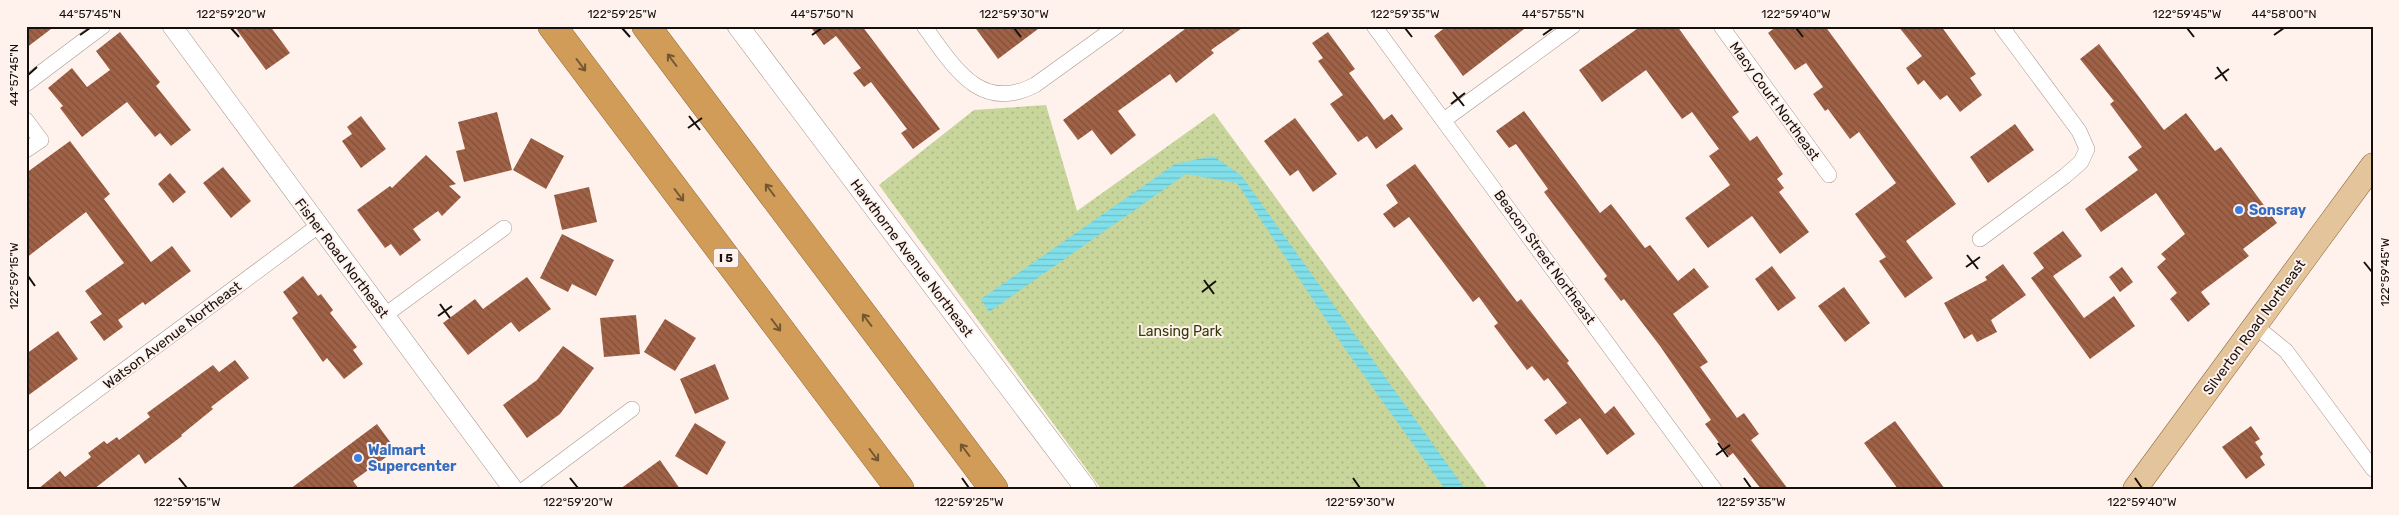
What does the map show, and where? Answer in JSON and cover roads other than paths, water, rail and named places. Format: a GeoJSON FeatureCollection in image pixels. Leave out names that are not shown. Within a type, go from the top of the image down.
{"type":"FeatureCollection","features":[{"type":"Feature","properties":{"kind":"highway","name":"I 5"},"geometry":{"type":"LineString","coordinates":[[552,26],[900,489]]}},
{"type":"Feature","properties":{"kind":"highway"},"geometry":{"type":"LineString","coordinates":[[646,26],[994,489]]}},
{"type":"Feature","properties":{"kind":"main road","name":"Hawthorne Avenue Northeast"},"geometry":{"type":"LineString","coordinates":[[738,26],[1086,489]]}},
{"type":"Feature","properties":{"kind":"main road","name":"Silverton Road Northeast"},"geometry":{"type":"LineString","coordinates":[[2135,489],[2373,165]]}},
{"type":"Feature","properties":{"kind":"street"},"geometry":{"type":"LineString","coordinates":[[26,84],[103,26]]}},
{"type":"Feature","properties":{"kind":"street","name":"Fisher Road Northeast"},"geometry":{"type":"LineString","coordinates":[[172,26],[513,489]]}},
{"type":"Feature","properties":{"kind":"street"},"geometry":{"type":"LineString","coordinates":[[924,26],[958,72],[981,89],[997,94],[1013,94],[1035,86],[1117,26]]}},
{"type":"Feature","properties":{"kind":"street","name":"Beacon Street Northeast"},"geometry":{"type":"LineString","coordinates":[[1374,26],[1714,489]]}},
{"type":"Feature","properties":{"kind":"street"},"geometry":{"type":"LineString","coordinates":[[1444,120],[1573,26]]}},
{"type":"Feature","properties":{"kind":"street","name":"Macy Court Northeast"},"geometry":{"type":"LineString","coordinates":[[1721,26],[1829,176]]}},
{"type":"Feature","properties":{"kind":"street"},"geometry":{"type":"LineString","coordinates":[[1980,239],[2065,176],[2081,162],[2087,149],[2079,130],[2001,26]]}},
{"type":"Feature","properties":{"kind":"street"},"geometry":{"type":"LineString","coordinates":[[26,120],[41,140],[26,150]]}},
{"type":"Feature","properties":{"kind":"street","name":"Watson Avenue Northeast"},"geometry":{"type":"LineString","coordinates":[[26,443],[318,226]]}},
{"type":"Feature","properties":{"kind":"street"},"geometry":{"type":"LineString","coordinates":[[385,316],[504,228]]}},
{"type":"Feature","properties":{"kind":"street"},"geometry":{"type":"LineString","coordinates":[[2254,326],[2286,351],[2373,469]]}},
{"type":"Feature","properties":{"kind":"street"},"geometry":{"type":"LineString","coordinates":[[525,489],[632,409]]}},
{"type":"Feature","properties":{"kind":"water"},"geometry":{"type":"Polygon","coordinates":[[[1213,156],[1241,175],[1465,489],[1445,489],[1343,346],[1237,183],[1186,174],[989,312],[981,299],[1175,164],[1213,156]]]}},
{"type":"Feature","properties":{"kind":"place","name":"Sonsray"},"geometry":{"type":"Point","coordinates":[2239,210]}},
{"type":"Feature","properties":{"kind":"place","name":"Walmart Supercenter"},"geometry":{"type":"Point","coordinates":[358,458]}},
{"type":"Feature","properties":{"kind":"park label","name":"Lansing Park"},"geometry":{"type":"Point","coordinates":[1180,331]}}]}
